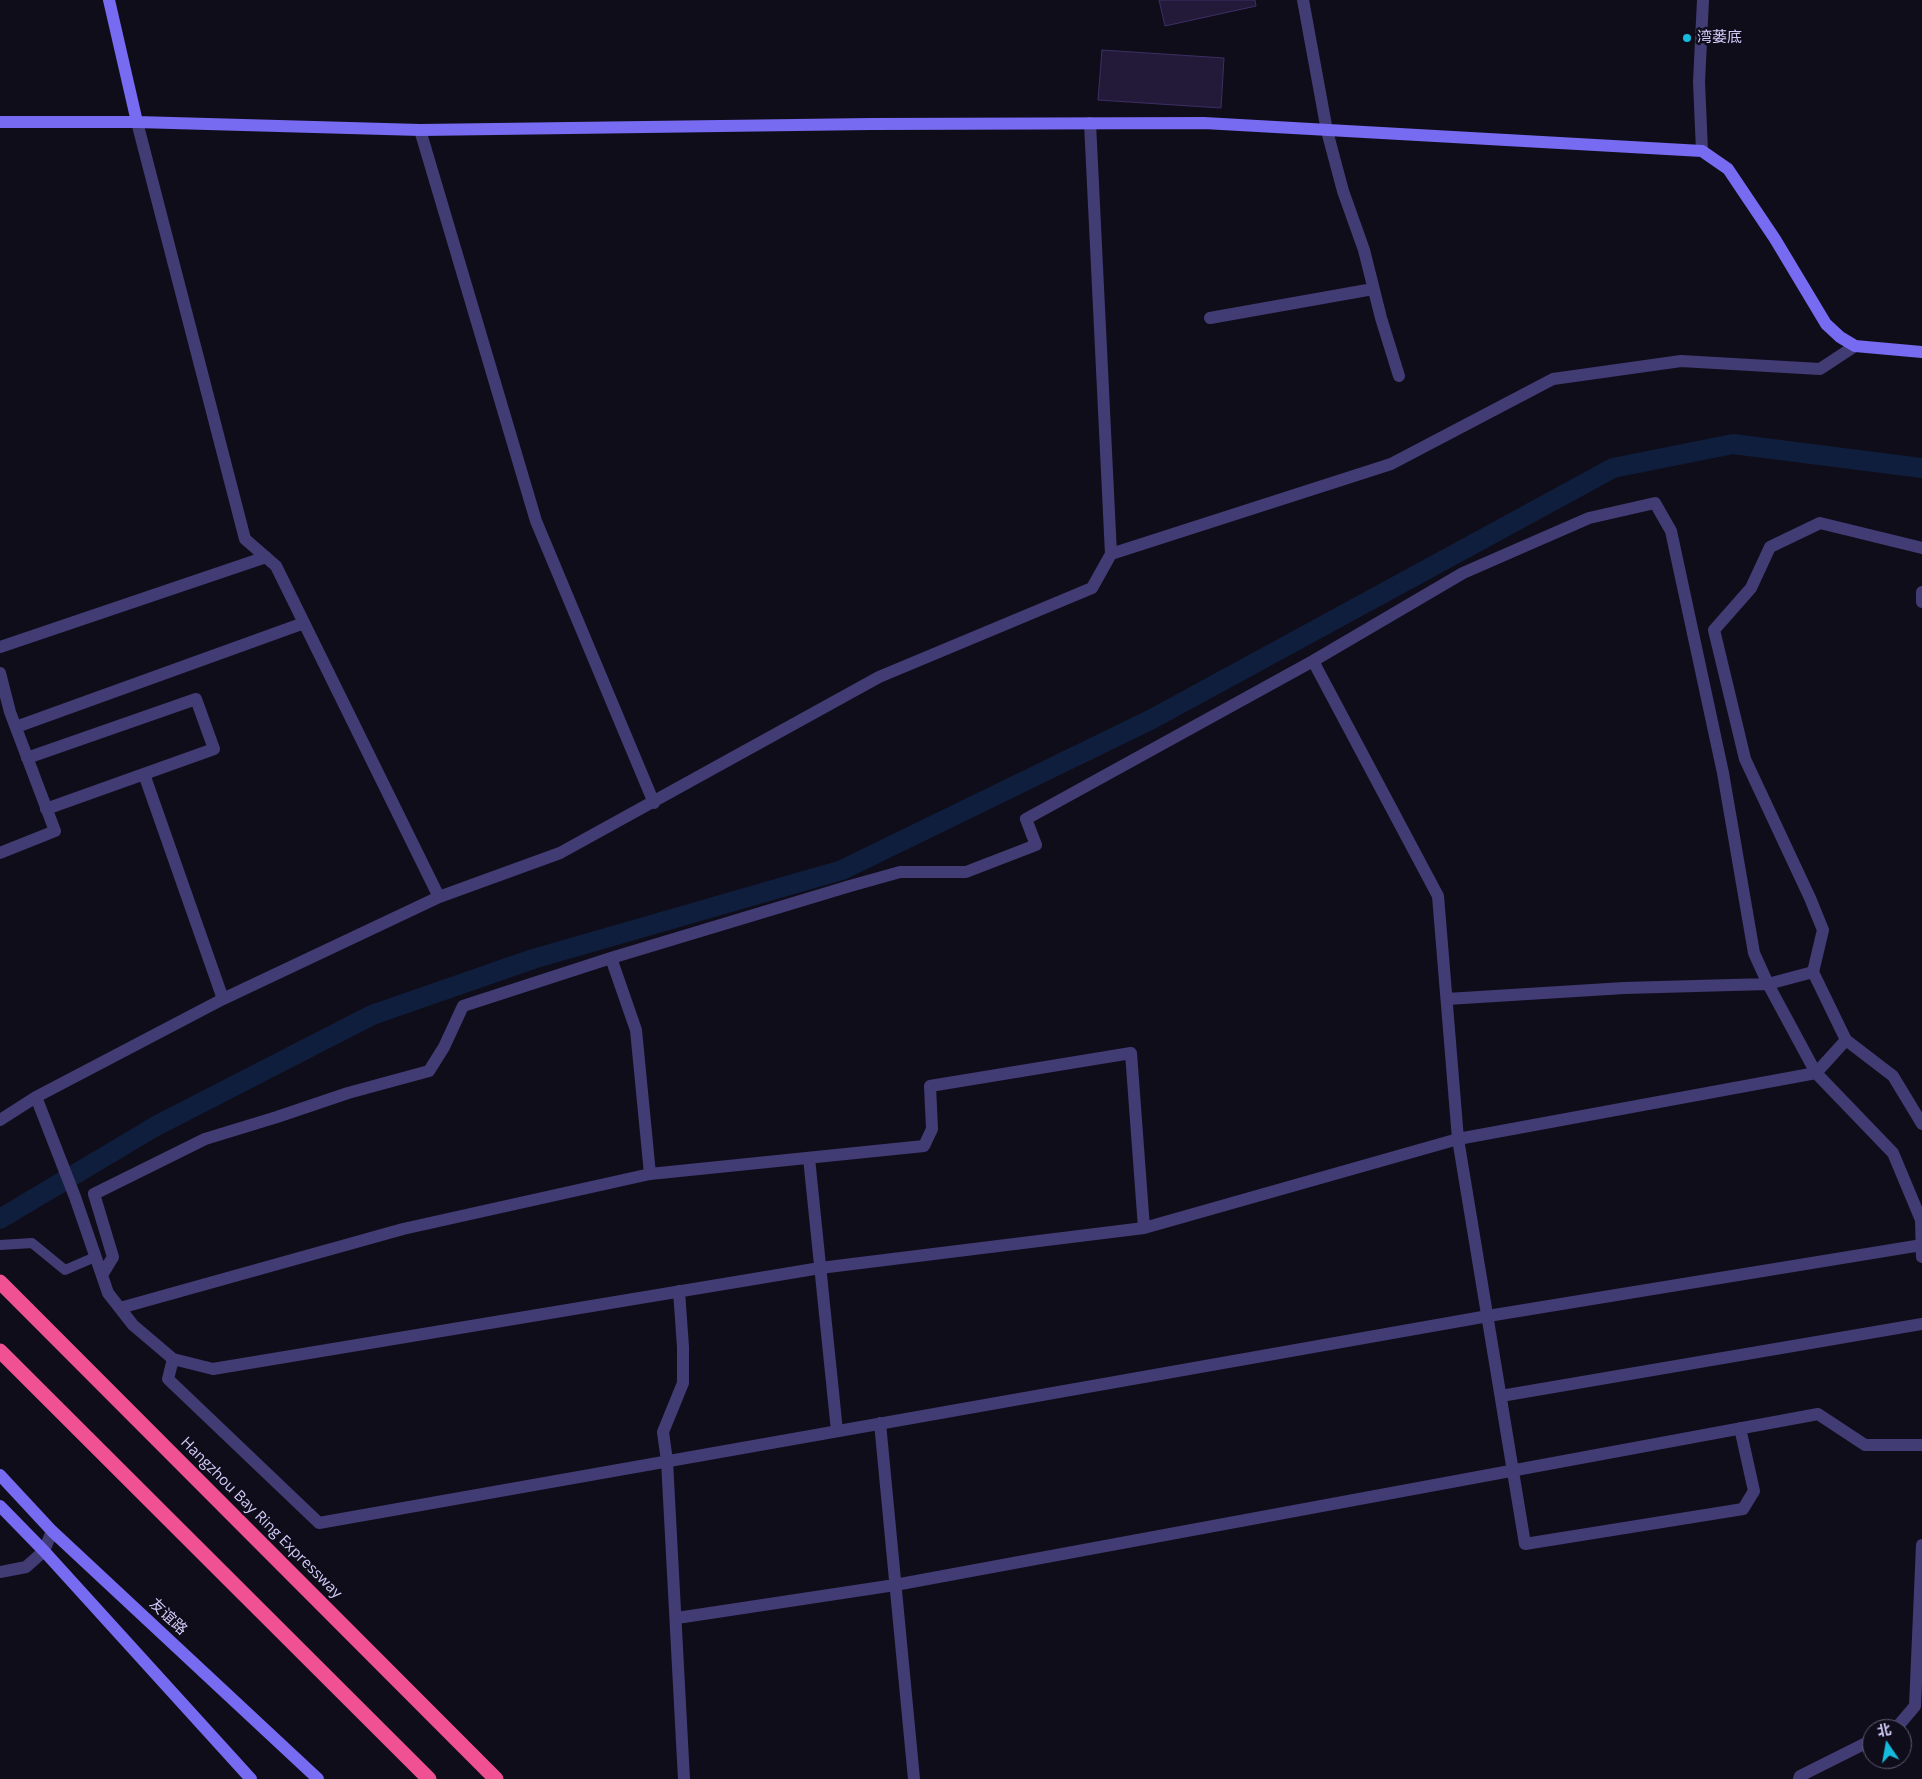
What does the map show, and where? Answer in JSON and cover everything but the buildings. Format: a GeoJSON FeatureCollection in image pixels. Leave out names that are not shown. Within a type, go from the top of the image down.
{"type":"FeatureCollection","features":[{"type":"Feature","properties":{"kind":"highway","name":"Hangzhou Bay Ring Expressway"},"geometry":{"type":"LineString","coordinates":[[0,1282],[496,1779]]}},
{"type":"Feature","properties":{"kind":"highway"},"geometry":{"type":"LineString","coordinates":[[0,1351],[429,1779]]}},
{"type":"Feature","properties":{"kind":"main road"},"geometry":{"type":"LineString","coordinates":[[109,0],[137,122]]}},
{"type":"Feature","properties":{"kind":"main road"},"geometry":{"type":"LineString","coordinates":[[0,122],[137,122],[420,130],[871,124],[1204,123],[1702,152],[1728,169],[1775,239],[1826,324],[1840,337],[1855,346],[1922,352]]}},
{"type":"Feature","properties":{"kind":"main road","name":"友谊路"},"geometry":{"type":"LineString","coordinates":[[0,1476],[52,1531],[318,1779]]}},
{"type":"Feature","properties":{"kind":"main road"},"geometry":{"type":"LineString","coordinates":[[0,1506],[250,1779]]}},
{"type":"Feature","properties":{"kind":"street"},"geometry":{"type":"LineString","coordinates":[[1303,0],[1327,131],[1343,191],[1364,250],[1380,318],[1399,376]]}},
{"type":"Feature","properties":{"kind":"street"},"geometry":{"type":"LineString","coordinates":[[1702,152],[1699,82],[1703,0]]}},
{"type":"Feature","properties":{"kind":"street"},"geometry":{"type":"LineString","coordinates":[[137,122],[245,539],[276,566],[439,897]]}},
{"type":"Feature","properties":{"kind":"street"},"geometry":{"type":"LineString","coordinates":[[0,1120],[36,1097],[223,999],[439,897],[560,853],[654,803],[879,677],[1092,588],[1111,554],[1090,123]]}},
{"type":"Feature","properties":{"kind":"street"},"geometry":{"type":"LineString","coordinates":[[420,130],[536,521],[654,803]]}},
{"type":"Feature","properties":{"kind":"street"},"geometry":{"type":"LineString","coordinates":[[1210,318],[1374,289]]}},
{"type":"Feature","properties":{"kind":"street"},"geometry":{"type":"LineString","coordinates":[[1111,554],[1391,464],[1553,379],[1682,361],[1820,368],[1855,346]]}},
{"type":"Feature","properties":{"kind":"street"},"geometry":{"type":"LineString","coordinates":[[102,1275],[113,1257],[94,1194],[205,1139],[277,1118],[348,1093],[429,1071],[444,1047],[463,1006],[611,958],[900,872],[966,872],[1036,845],[1026,819],[1313,661],[1464,573],[1590,518],[1655,503],[1670,531],[1722,773],[1754,953],[1774,982],[1820,1069],[1893,1153],[1921,1220],[1922,1257]]}},
{"type":"Feature","properties":{"kind":"street"},"geometry":{"type":"LineString","coordinates":[[1922,548],[1820,523],[1770,547],[1751,588],[1714,630],[1745,758],[1823,930],[1813,972],[1846,1040],[1892,1076],[1922,1124]]}},
{"type":"Feature","properties":{"kind":"street"},"geometry":{"type":"LineString","coordinates":[[0,648],[266,557]]}},
{"type":"Feature","properties":{"kind":"street"},"geometry":{"type":"LineString","coordinates":[[1922,592],[1922,602]]}},
{"type":"Feature","properties":{"kind":"street"},"geometry":{"type":"LineString","coordinates":[[16,727],[304,623]]}},
{"type":"Feature","properties":{"kind":"street"},"geometry":{"type":"LineString","coordinates":[[1313,661],[1438,896],[1458,1139],[1525,1544],[1743,1509],[1754,1491],[1740,1428]]}},
{"type":"Feature","properties":{"kind":"street"},"geometry":{"type":"LineString","coordinates":[[0,673],[5,714],[16,727],[55,831],[0,853]]}},
{"type":"Feature","properties":{"kind":"street"},"geometry":{"type":"LineString","coordinates":[[27,758],[196,698],[214,749],[46,809]]}},
{"type":"Feature","properties":{"kind":"street"},"geometry":{"type":"LineString","coordinates":[[144,774],[223,999]]}},
{"type":"Feature","properties":{"kind":"street"},"geometry":{"type":"LineString","coordinates":[[611,958],[636,1030],[650,1174]]}},
{"type":"Feature","properties":{"kind":"street"},"geometry":{"type":"LineString","coordinates":[[1447,999],[1624,988],[1774,982],[1813,972]]}},
{"type":"Feature","properties":{"kind":"street"},"geometry":{"type":"LineString","coordinates":[[36,1097],[75,1197],[108,1294],[133,1325],[173,1359],[213,1369],[820,1268],[1144,1228],[1458,1139],[1820,1069],[1846,1040]]}},
{"type":"Feature","properties":{"kind":"street"},"geometry":{"type":"LineString","coordinates":[[120,1308],[403,1230],[650,1174],[924,1146],[932,1129],[930,1086],[1131,1053],[1144,1228]]}},
{"type":"Feature","properties":{"kind":"street"},"geometry":{"type":"LineString","coordinates":[[809,1158],[837,1431]]}},
{"type":"Feature","properties":{"kind":"street"},"geometry":{"type":"LineString","coordinates":[[173,1359],[168,1379],[319,1523],[1488,1316],[1922,1245]]}},
{"type":"Feature","properties":{"kind":"street"},"geometry":{"type":"LineString","coordinates":[[679,1291],[683,1347],[683,1383],[663,1432],[667,1461],[677,1618],[684,1779]]}},
{"type":"Feature","properties":{"kind":"street"},"geometry":{"type":"LineString","coordinates":[[1501,1396],[1922,1324]]}},
{"type":"Feature","properties":{"kind":"street"},"geometry":{"type":"LineString","coordinates":[[677,1618],[895,1585],[1818,1414],[1865,1445],[1922,1445]]}},
{"type":"Feature","properties":{"kind":"street"},"geometry":{"type":"LineString","coordinates":[[880,1424],[914,1779]]}},
{"type":"Feature","properties":{"kind":"street"},"geometry":{"type":"LineString","coordinates":[[0,1572],[26,1567],[44,1552],[52,1531]]}},
{"type":"Feature","properties":{"kind":"street"},"geometry":{"type":"LineString","coordinates":[[1904,1719],[1915,1706],[1922,1545]]}},
{"type":"Feature","properties":{"kind":"street"},"geometry":{"type":"LineString","coordinates":[[1799,1779],[1800,1776],[1862,1745]]}},
{"type":"Feature","properties":{"kind":"lane"},"geometry":{"type":"LineString","coordinates":[[0,1245],[32,1243],[65,1270],[95,1257]]}},
{"type":"Feature","properties":{"kind":"waterway"},"geometry":{"type":"LineString","coordinates":[[0,1219],[156,1126],[372,1015],[533,959],[842,870],[1152,719],[1613,468],[1733,444],[1922,468]]}},
{"type":"Feature","properties":{"kind":"place","name":"湾蒌底"},"geometry":{"type":"Point","coordinates":[1687,38]}}]}
